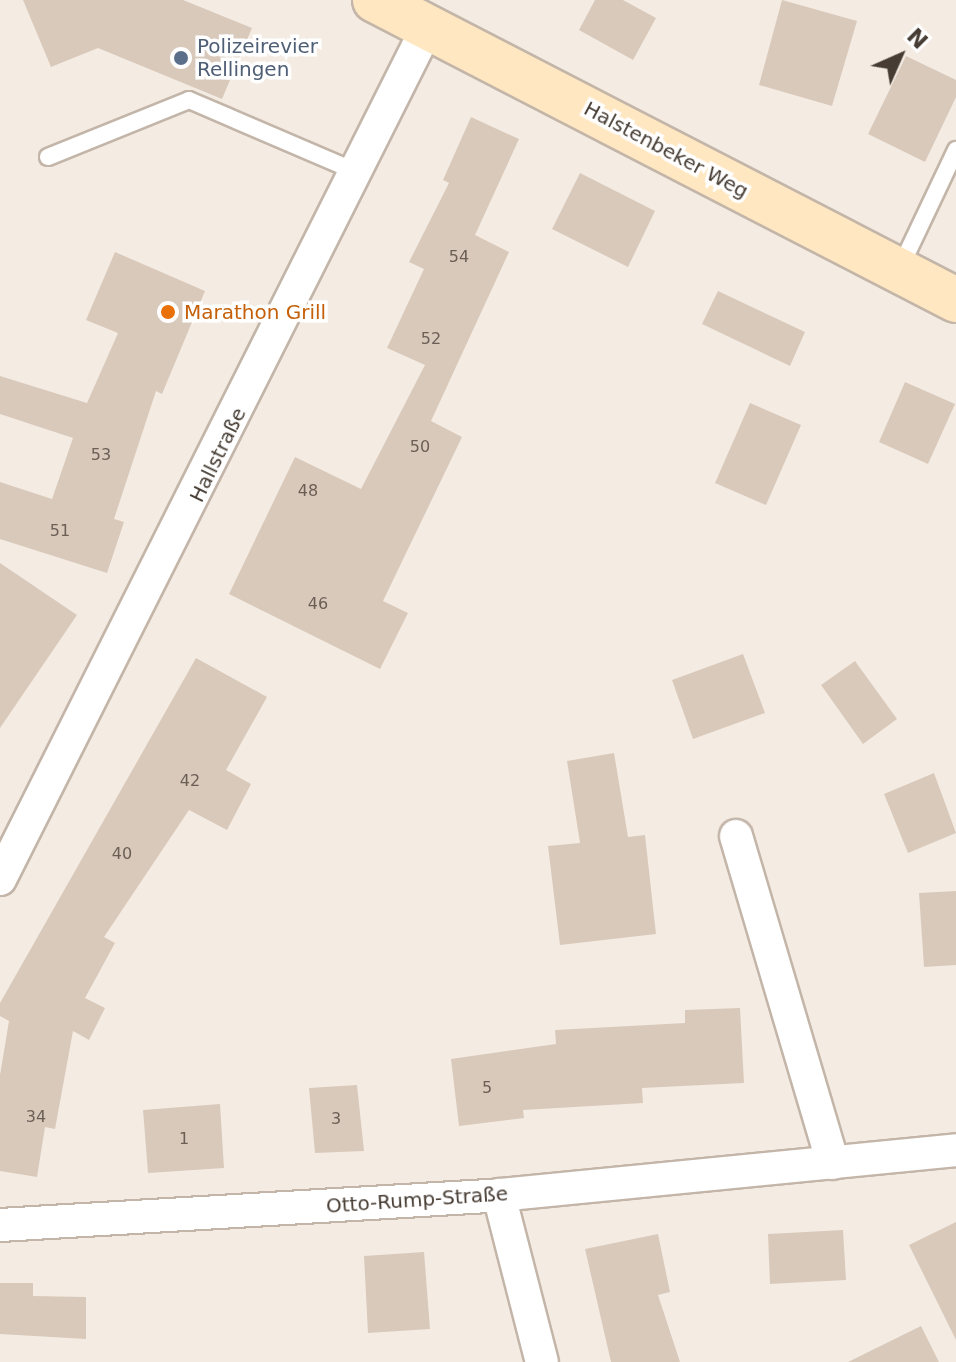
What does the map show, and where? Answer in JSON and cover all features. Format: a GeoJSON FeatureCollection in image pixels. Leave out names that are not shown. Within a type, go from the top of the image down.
{"type":"FeatureCollection","features":[{"type":"Feature","properties":{"kind":"main road","name":"Halstenbeker Weg"},"geometry":{"type":"LineString","coordinates":[[375,0],[433,13],[956,300]]}},
{"type":"Feature","properties":{"kind":"street","name":"Hallstraße"},"geometry":{"type":"LineString","coordinates":[[0,879],[357,172],[433,13]]}},
{"type":"Feature","properties":{"kind":"street"},"geometry":{"type":"LineString","coordinates":[[736,836],[833,1163]]}},
{"type":"Feature","properties":{"kind":"street","name":"Otto-Rump-Straße"},"geometry":{"type":"LineString","coordinates":[[0,1225],[499,1195],[956,1150]]}},
{"type":"Feature","properties":{"kind":"street"},"geometry":{"type":"LineString","coordinates":[[499,1195],[542,1362]]}},
{"type":"Feature","properties":{"kind":"lane"},"geometry":{"type":"LineString","coordinates":[[48,157],[189,100],[357,172]]}},
{"type":"Feature","properties":{"kind":"lane"},"geometry":{"type":"LineString","coordinates":[[899,271],[956,150]]}},
{"type":"Feature","properties":{"kind":"building","name":"Polizeirevier Rellingen"},"geometry":{"type":"Polygon","coordinates":[[[23,0],[183,0],[252,28],[222,99],[98,48],[51,67],[23,0]]]}},
{"type":"Feature","properties":{"kind":"building"},"geometry":{"type":"Polygon","coordinates":[[[595,0],[623,0],[656,18],[633,60],[579,30],[595,0]]]}},
{"type":"Feature","properties":{"kind":"building"},"geometry":{"type":"Polygon","coordinates":[[[782,0],[857,21],[832,106],[759,85],[782,0]]]}},
{"type":"Feature","properties":{"kind":"building"},"geometry":{"type":"Polygon","coordinates":[[[906,56],[956,80],[956,97],[925,162],[868,134],[906,56]]]}},
{"type":"Feature","properties":{"kind":"building"},"geometry":{"type":"Polygon","coordinates":[[[471,117],[519,139],[475,235],[509,252],[431,421],[462,437],[383,601],[408,613],[380,669],[229,594],[295,457],[361,489],[425,365],[387,348],[424,269],[409,262],[449,183],[443,180],[471,117]]]}},
{"type":"Feature","properties":{"kind":"building"},"geometry":{"type":"Polygon","coordinates":[[[580,173],[655,211],[628,267],[552,229],[580,173]]]}},
{"type":"Feature","properties":{"kind":"building"},"geometry":{"type":"Polygon","coordinates":[[[115,252],[205,291],[162,394],[156,391],[114,519],[124,522],[107,573],[0,539],[0,482],[52,499],[73,438],[0,414],[0,376],[87,403],[118,333],[86,320],[115,252]]]}},
{"type":"Feature","properties":{"kind":"building"},"geometry":{"type":"Polygon","coordinates":[[[718,291],[805,332],[790,366],[702,324],[718,291]]]}},
{"type":"Feature","properties":{"kind":"building"},"geometry":{"type":"Polygon","coordinates":[[[905,382],[955,404],[928,464],[879,442],[905,382]]]}},
{"type":"Feature","properties":{"kind":"building"},"geometry":{"type":"Polygon","coordinates":[[[750,403],[801,425],[766,505],[715,483],[750,403]]]}},
{"type":"Feature","properties":{"kind":"building"},"geometry":{"type":"Polygon","coordinates":[[[0,563],[77,615],[0,728],[0,563]]]}},
{"type":"Feature","properties":{"kind":"building"},"geometry":{"type":"Polygon","coordinates":[[[743,654],[765,713],[693,739],[672,680],[743,654]]]}},
{"type":"Feature","properties":{"kind":"building"},"geometry":{"type":"Polygon","coordinates":[[[196,658],[267,697],[226,770],[251,784],[227,830],[189,810],[104,937],[115,943],[85,998],[105,1008],[89,1040],[73,1031],[55,1129],[45,1127],[37,1177],[0,1171],[0,1075],[9,1021],[0,1016],[0,1003],[196,658]]]}},
{"type":"Feature","properties":{"kind":"building"},"geometry":{"type":"Polygon","coordinates":[[[855,661],[897,719],[863,744],[821,685],[855,661]]]}},
{"type":"Feature","properties":{"kind":"building"},"geometry":{"type":"Polygon","coordinates":[[[614,753],[628,837],[645,835],[656,934],[560,945],[548,846],[580,843],[567,761],[614,753]]]}},
{"type":"Feature","properties":{"kind":"building"},"geometry":{"type":"Polygon","coordinates":[[[934,773],[956,833],[908,853],[884,794],[934,773]]]}},
{"type":"Feature","properties":{"kind":"building"},"geometry":{"type":"Polygon","coordinates":[[[956,891],[956,965],[924,967],[919,893],[956,891]]]}},
{"type":"Feature","properties":{"kind":"building"},"geometry":{"type":"Polygon","coordinates":[[[740,1008],[744,1083],[642,1088],[643,1103],[523,1110],[524,1118],[459,1126],[451,1059],[556,1044],[555,1030],[685,1023],[685,1010],[740,1008]]]}},
{"type":"Feature","properties":{"kind":"building"},"geometry":{"type":"Polygon","coordinates":[[[357,1085],[364,1151],[315,1153],[309,1088],[357,1085]]]}},
{"type":"Feature","properties":{"kind":"building"},"geometry":{"type":"Polygon","coordinates":[[[220,1104],[224,1168],[148,1173],[143,1110],[220,1104]]]}},
{"type":"Feature","properties":{"kind":"building"},"geometry":{"type":"Polygon","coordinates":[[[956,1222],[956,1340],[909,1245],[956,1222]]]}},
{"type":"Feature","properties":{"kind":"building"},"geometry":{"type":"Polygon","coordinates":[[[843,1230],[846,1280],[770,1284],[768,1234],[843,1230]]]}},
{"type":"Feature","properties":{"kind":"building"},"geometry":{"type":"Polygon","coordinates":[[[658,1234],[670,1292],[658,1295],[680,1362],[611,1362],[585,1249],[658,1234]]]}},
{"type":"Feature","properties":{"kind":"building"},"geometry":{"type":"Polygon","coordinates":[[[424,1252],[430,1329],[368,1333],[364,1256],[424,1252]]]}},
{"type":"Feature","properties":{"kind":"building"},"geometry":{"type":"Polygon","coordinates":[[[0,1283],[33,1283],[33,1296],[86,1297],[86,1339],[0,1334],[0,1283]]]}},
{"type":"Feature","properties":{"kind":"building"},"geometry":{"type":"Polygon","coordinates":[[[921,1326],[939,1362],[848,1362],[921,1326]]]}},
{"type":"Feature","properties":{"kind":"place","name":"Polizeirevier Rellingen"},"geometry":{"type":"Point","coordinates":[181,58]}},
{"type":"Feature","properties":{"kind":"place","name":"Marathon Grill"},"geometry":{"type":"Point","coordinates":[168,312]}}]}
